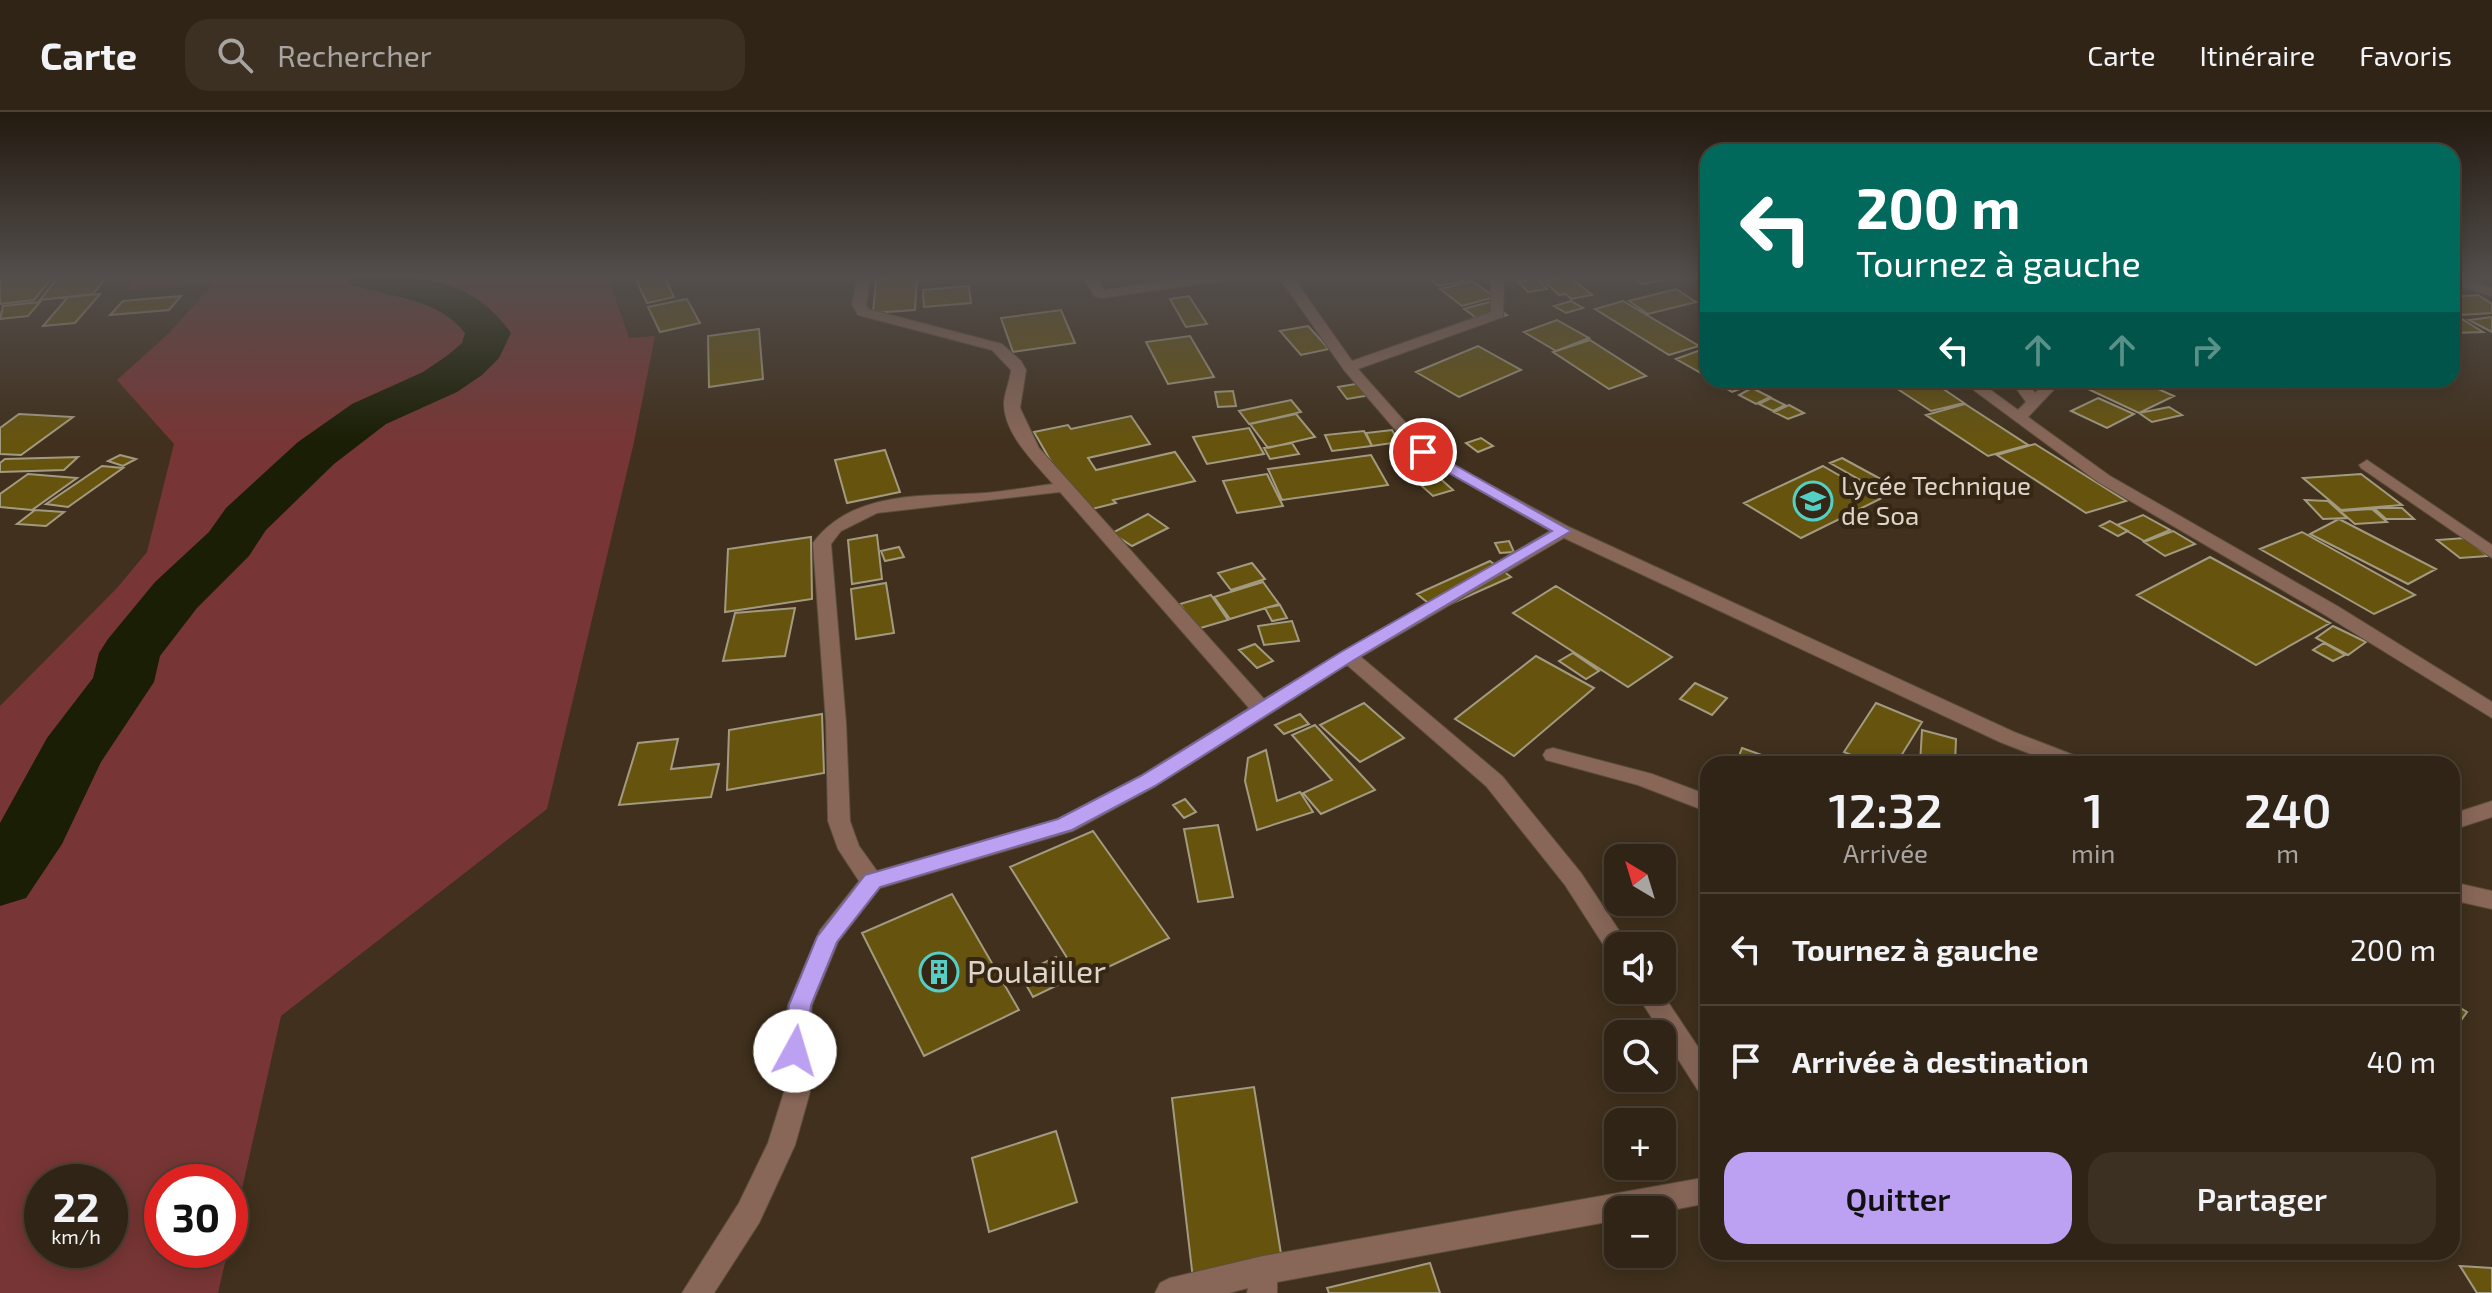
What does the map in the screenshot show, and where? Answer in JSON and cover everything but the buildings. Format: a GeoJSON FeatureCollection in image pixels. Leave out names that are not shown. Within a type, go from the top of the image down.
{"type":"FeatureCollection","features":[{"type":"Feature","properties":{"kind":"street"},"geometry":{"type":"LineString","coordinates":[[936,331],[997,347],[1016,360],[1020,369],[1011,404],[1014,417],[1032,450],[1262,710]]}},
{"type":"Feature","properties":{"kind":"street"},"geometry":{"type":"LineString","coordinates":[[1324,331],[1349,367],[1423,452],[1563,531],[2007,737],[2056,756]]}},
{"type":"Feature","properties":{"kind":"street"},"geometry":{"type":"LineString","coordinates":[[1349,367],[1450,331]]}},
{"type":"Feature","properties":{"kind":"street"},"geometry":{"type":"LineString","coordinates":[[1978,388],[2104,479],[2332,611],[2492,711]]}},
{"type":"Feature","properties":{"kind":"street"},"geometry":{"type":"LineString","coordinates":[[2023,388],[2034,403]]}},
{"type":"Feature","properties":{"kind":"street"},"geometry":{"type":"LineString","coordinates":[[2019,418],[2048,388]]}},
{"type":"Feature","properties":{"kind":"street"},"geometry":{"type":"LineString","coordinates":[[2367,465],[2492,553]]}},
{"type":"Feature","properties":{"kind":"street"},"geometry":{"type":"LineString","coordinates":[[872,881],[849,849],[839,821],[836,723],[822,543],[830,529],[851,517],[889,505],[987,498],[1063,487]]}},
{"type":"Feature","properties":{"kind":"street"},"geometry":{"type":"LineString","coordinates":[[697,1293],[749,1213],[781,1145],[797,1092],[795,1051],[800,1005],[828,937],[872,881],[1065,825],[1148,781],[1348,656],[1563,531]]}},
{"type":"Feature","properties":{"kind":"street"},"geometry":{"type":"LineString","coordinates":[[1348,656],[1494,781],[1573,879],[1608,932]]}},
{"type":"Feature","properties":{"kind":"street"},"geometry":{"type":"LineString","coordinates":[[1553,755],[1644,779],[1700,801]]}},
{"type":"Feature","properties":{"kind":"street"},"geometry":{"type":"LineString","coordinates":[[2460,819],[2492,809]]}},
{"type":"Feature","properties":{"kind":"street"},"geometry":{"type":"LineString","coordinates":[[2460,893],[2492,900]]}},
{"type":"Feature","properties":{"kind":"street"},"geometry":{"type":"LineString","coordinates":[[1655,1004],[1700,1072]]}},
{"type":"Feature","properties":{"kind":"street"},"geometry":{"type":"LineString","coordinates":[[1170,1293],[1262,1282],[1700,1192]]}},
{"type":"Feature","properties":{"kind":"shaded area"},"geometry":{"type":"Polygon","coordinates":[[[171,331],[627,331],[629,338],[655,336],[634,442],[547,809],[281,1016],[248,1164],[144,1164],[144,1268],[224,1268],[218,1293],[0,1293],[0,706],[117,588],[147,552],[174,444],[117,380],[171,331]]]}},
{"type":"Feature","properties":{"kind":"waterway"},"geometry":{"type":"LineString","coordinates":[[0,878],[37,825],[71,755],[123,682],[130,653],[176,595],[229,544],[245,520],[316,453],[369,414],[440,382],[465,365],[483,348],[487,331]]}},
{"type":"Feature","properties":{"kind":"place","name":"Lycée Technique de Soa"},"geometry":{"type":"Point","coordinates":[1813,501]}},
{"type":"Feature","properties":{"kind":"place","name":"Poulailler"},"geometry":{"type":"Point","coordinates":[939,972]}},
{"type":"Feature","properties":{"kind":"route"},"geometry":{"type":"LineString","coordinates":[[795,1051],[800,1005],[828,937],[872,881],[1065,825],[1206,747],[1348,656],[1563,531],[1423,452]]}}]}
